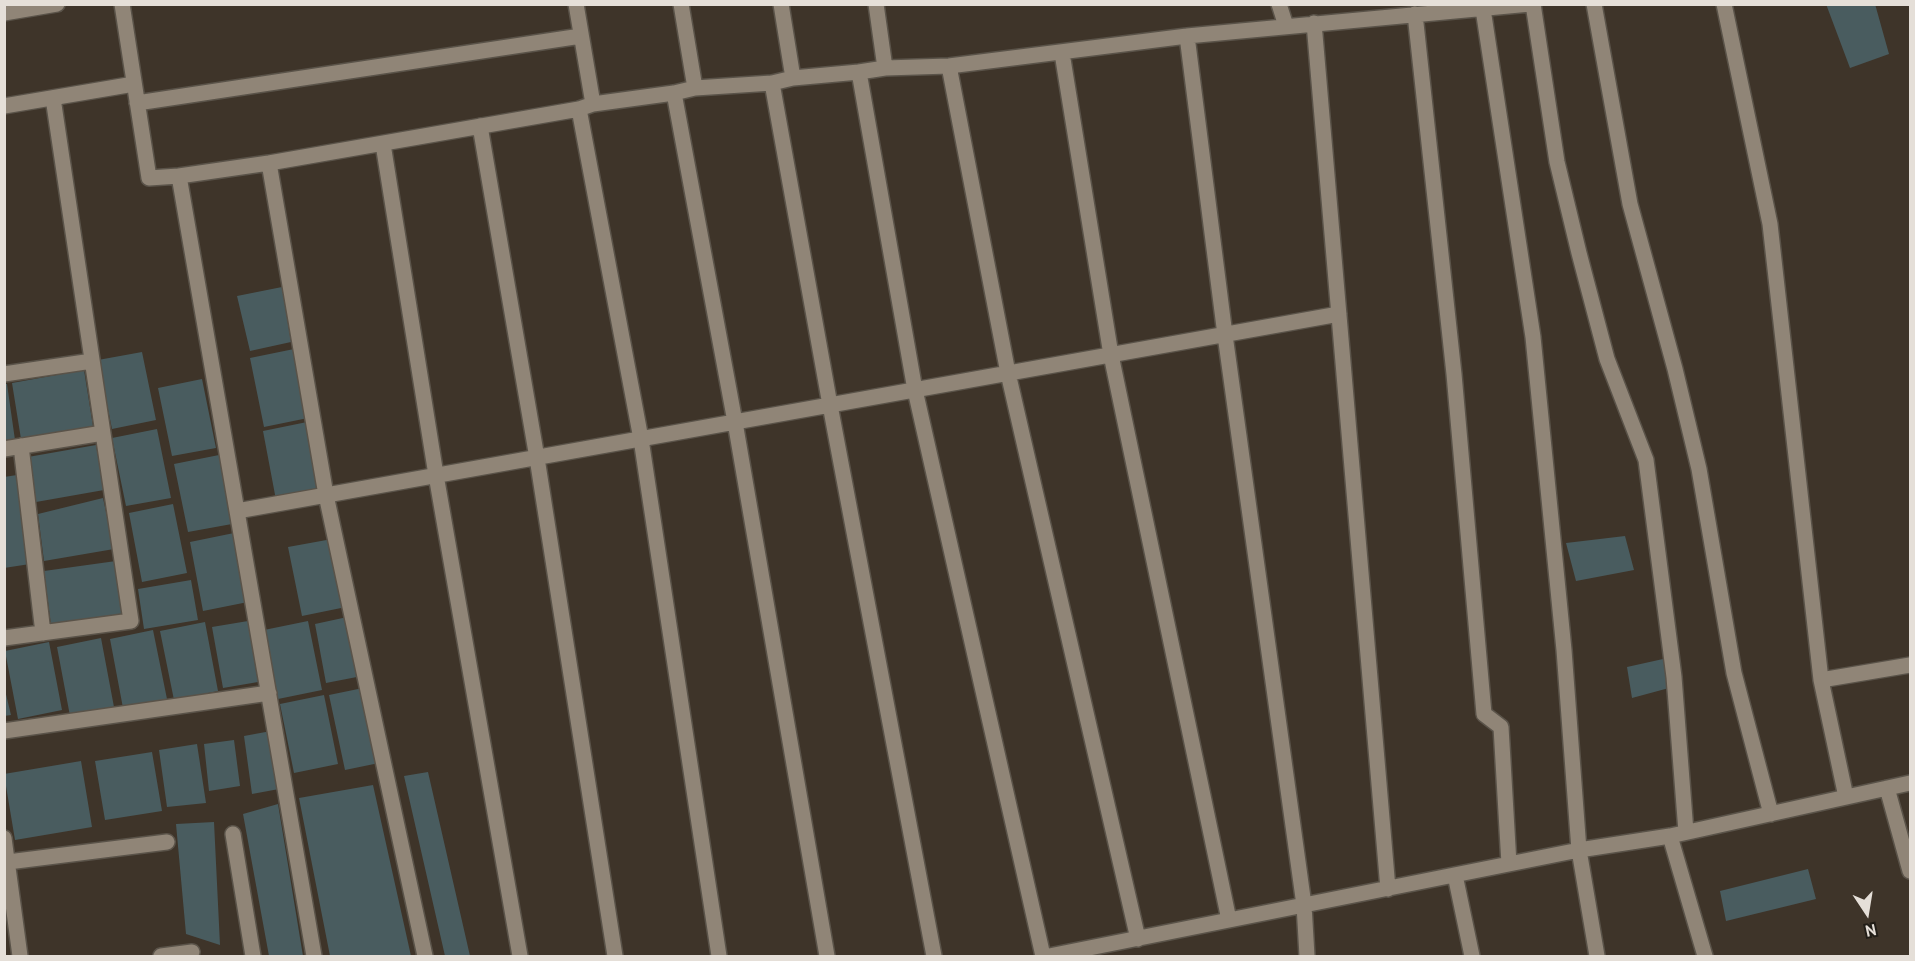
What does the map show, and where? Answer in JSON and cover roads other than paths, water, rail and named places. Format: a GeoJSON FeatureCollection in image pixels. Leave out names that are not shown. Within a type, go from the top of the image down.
{"type":"FeatureCollection","features":[{"type":"Feature","properties":{"kind":"street"},"geometry":{"type":"LineString","coordinates":[[4,14],[57,4]]}},
{"type":"Feature","properties":{"kind":"street"},"geometry":{"type":"LineString","coordinates":[[122,4],[149,178],[269,163],[695,88],[772,82],[885,68],[950,66],[1187,36],[1460,8],[1483,9],[1531,4],[1557,162],[1579,253],[1607,359],[1646,459],[1674,677],[1686,832]]}},
{"type":"Feature","properties":{"kind":"street"},"geometry":{"type":"LineString","coordinates":[[576,4],[581,36],[586,106],[641,439],[719,957]]}},
{"type":"Feature","properties":{"kind":"street"},"geometry":{"type":"LineString","coordinates":[[681,4],[695,88]]}},
{"type":"Feature","properties":{"kind":"street"},"geometry":{"type":"LineString","coordinates":[[781,4],[793,78]]}},
{"type":"Feature","properties":{"kind":"street"},"geometry":{"type":"LineString","coordinates":[[876,4],[885,68]]}},
{"type":"Feature","properties":{"kind":"street"},"geometry":{"type":"LineString","coordinates":[[1279,4],[1286,26]]}},
{"type":"Feature","properties":{"kind":"street"},"geometry":{"type":"LineString","coordinates":[[1594,4],[1630,204],[1675,369],[1696,458],[1734,673],[1771,814]]}},
{"type":"Feature","properties":{"kind":"street"},"geometry":{"type":"LineString","coordinates":[[1724,4],[1770,224],[1821,680],[1846,797]]}},
{"type":"Feature","properties":{"kind":"street"},"geometry":{"type":"LineString","coordinates":[[1483,9],[1533,337],[1564,650],[1579,850],[1597,957]]}},
{"type":"Feature","properties":{"kind":"street"},"geometry":{"type":"LineString","coordinates":[[1415,14],[1454,375],[1484,714],[1501,727],[1509,864]]}},
{"type":"Feature","properties":{"kind":"street"},"geometry":{"type":"LineString","coordinates":[[1314,24],[1388,889]]}},
{"type":"Feature","properties":{"kind":"street"},"geometry":{"type":"LineString","coordinates":[[137,103],[581,36]]}},
{"type":"Feature","properties":{"kind":"street"},"geometry":{"type":"LineString","coordinates":[[1187,36],[1225,335],[1304,906],[1306,957]]}},
{"type":"Feature","properties":{"kind":"street"},"geometry":{"type":"LineString","coordinates":[[1062,53],[1111,355],[1229,920]]}},
{"type":"Feature","properties":{"kind":"street"},"geometry":{"type":"LineString","coordinates":[[950,66],[1008,373],[1138,939]]}},
{"type":"Feature","properties":{"kind":"street"},"geometry":{"type":"LineString","coordinates":[[859,72],[915,390],[1043,957]]}},
{"type":"Feature","properties":{"kind":"street"},"geometry":{"type":"LineString","coordinates":[[772,82],[934,957]]}},
{"type":"Feature","properties":{"kind":"street"},"geometry":{"type":"LineString","coordinates":[[4,106],[134,84]]}},
{"type":"Feature","properties":{"kind":"street"},"geometry":{"type":"LineString","coordinates":[[674,93],[735,422],[827,957]]}},
{"type":"Feature","properties":{"kind":"street"},"geometry":{"type":"LineString","coordinates":[[4,638],[131,621],[52,98]]}},
{"type":"Feature","properties":{"kind":"street"},"geometry":{"type":"LineString","coordinates":[[480,126],[537,458],[615,957]]}},
{"type":"Feature","properties":{"kind":"street"},"geometry":{"type":"LineString","coordinates":[[383,144],[436,475],[520,957]]}},
{"type":"Feature","properties":{"kind":"street"},"geometry":{"type":"LineString","coordinates":[[269,163],[326,495],[425,957]]}},
{"type":"Feature","properties":{"kind":"street"},"geometry":{"type":"LineString","coordinates":[[179,176],[314,957]]}},
{"type":"Feature","properties":{"kind":"street"},"geometry":{"type":"LineString","coordinates":[[237,511],[1339,314]]}},
{"type":"Feature","properties":{"kind":"street"},"geometry":{"type":"LineString","coordinates":[[4,374],[92,361]]}},
{"type":"Feature","properties":{"kind":"street"},"geometry":{"type":"LineString","coordinates":[[4,449],[103,433]]}},
{"type":"Feature","properties":{"kind":"street"},"geometry":{"type":"LineString","coordinates":[[21,446],[43,633]]}},
{"type":"Feature","properties":{"kind":"street"},"geometry":{"type":"LineString","coordinates":[[1821,680],[1911,664]]}},
{"type":"Feature","properties":{"kind":"street"},"geometry":{"type":"LineString","coordinates":[[4,730],[268,693]]}},
{"type":"Feature","properties":{"kind":"street"},"geometry":{"type":"LineString","coordinates":[[1049,957],[1579,850],[1670,836],[1911,783]]}},
{"type":"Feature","properties":{"kind":"street"},"geometry":{"type":"LineString","coordinates":[[1887,788],[1911,871]]}},
{"type":"Feature","properties":{"kind":"street"},"geometry":{"type":"LineString","coordinates":[[233,834],[254,957]]}},
{"type":"Feature","properties":{"kind":"street"},"geometry":{"type":"LineString","coordinates":[[1670,836],[1706,957]]}},
{"type":"Feature","properties":{"kind":"street"},"geometry":{"type":"LineString","coordinates":[[4,838],[20,957]]}},
{"type":"Feature","properties":{"kind":"street"},"geometry":{"type":"LineString","coordinates":[[8,862],[167,842]]}},
{"type":"Feature","properties":{"kind":"street"},"geometry":{"type":"LineString","coordinates":[[1455,875],[1472,957]]}},
{"type":"Feature","properties":{"kind":"street"},"geometry":{"type":"LineString","coordinates":[[161,957],[192,952]]}}]}
